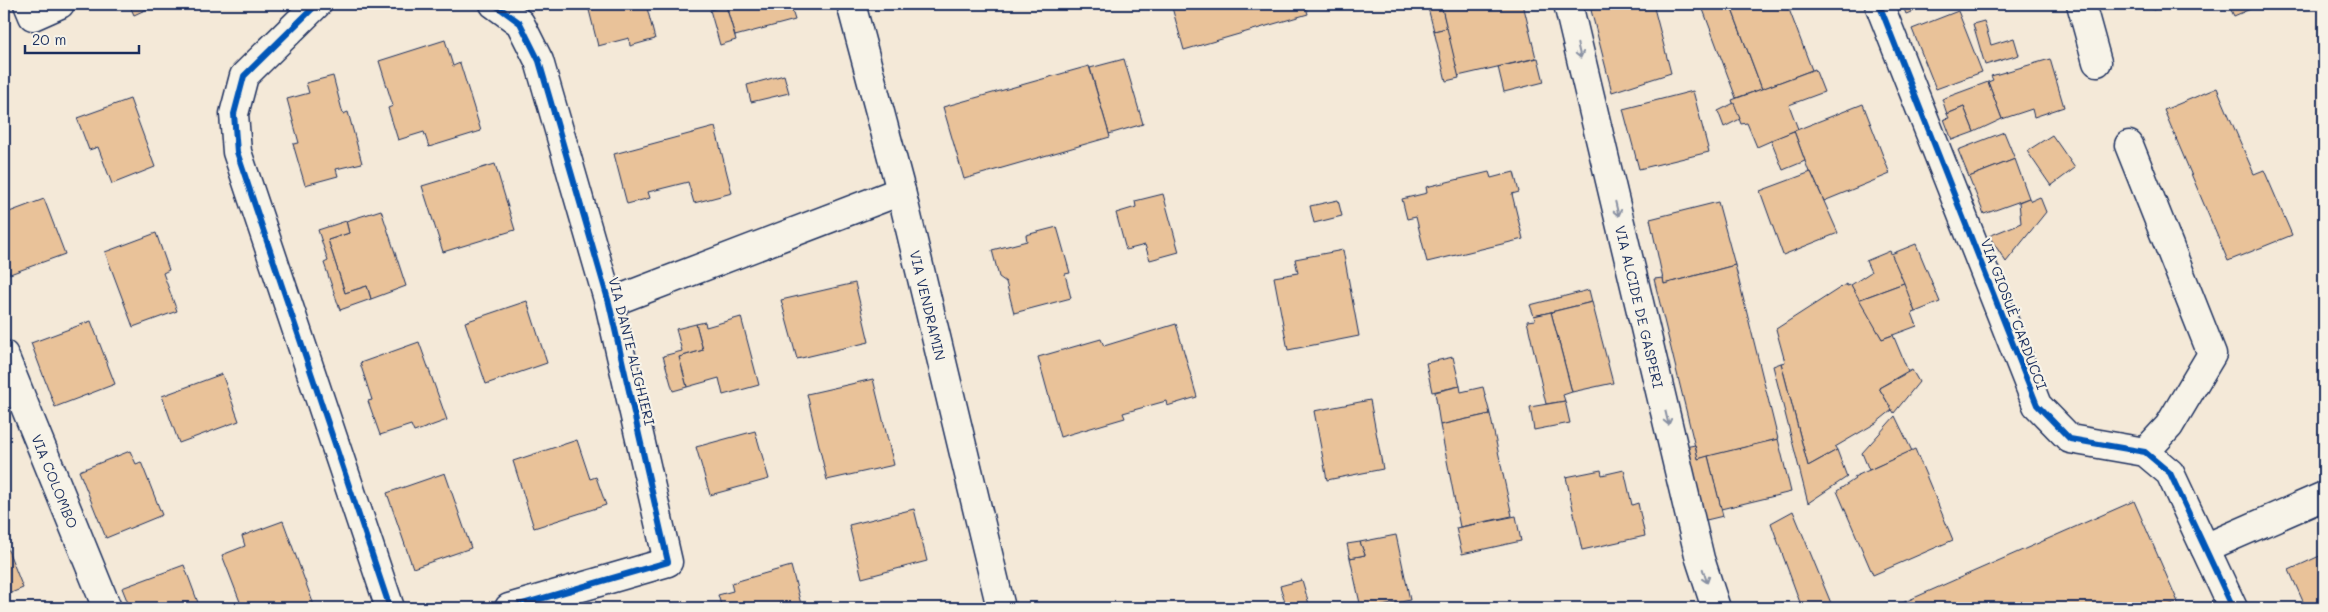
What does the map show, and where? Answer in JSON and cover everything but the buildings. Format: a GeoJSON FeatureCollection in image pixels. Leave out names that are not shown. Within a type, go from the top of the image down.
{"type":"FeatureCollection","features":[{"type":"Feature","properties":{"kind":"street"},"geometry":{"type":"LineString","coordinates":[[28,4],[33,16],[60,4]]}},
{"type":"Feature","properties":{"kind":"street"},"geometry":{"type":"LineString","coordinates":[[317,4],[244,76],[234,114],[237,152],[390,608]]}},
{"type":"Feature","properties":{"kind":"street","name":"VIA DANTE ALIGHIERI"},"geometry":{"type":"LineString","coordinates":[[494,4],[520,23],[539,61],[608,303],[668,562],[509,608]]}},
{"type":"Feature","properties":{"kind":"street","name":"VIA VENDRAMIN"},"geometry":{"type":"LineString","coordinates":[[851,4],[901,191],[1001,608]]}},
{"type":"Feature","properties":{"kind":"street","name":"VIA ALCIDE DE GASPERI"},"geometry":{"type":"LineString","coordinates":[[1568,4],[1700,559],[1716,608]]}},
{"type":"Feature","properties":{"kind":"street","name":"VIA GIOSUÈ CARDUCCI"},"geometry":{"type":"LineString","coordinates":[[1879,4],[2037,405],[2070,439],[2145,452]]}},
{"type":"Feature","properties":{"kind":"street"},"geometry":{"type":"LineString","coordinates":[[2081,4],[2097,62]]}},
{"type":"Feature","properties":{"kind":"street"},"geometry":{"type":"LineString","coordinates":[[2129,145],[2212,354],[2169,426],[2145,452],[2170,473],[2233,608]]}},
{"type":"Feature","properties":{"kind":"street"},"geometry":{"type":"LineString","coordinates":[[608,303],[901,191]]}},
{"type":"Feature","properties":{"kind":"street","name":"VIA COLOMBO"},"geometry":{"type":"LineString","coordinates":[[4,355],[107,608]]}},
{"type":"Feature","properties":{"kind":"street"},"geometry":{"type":"LineString","coordinates":[[2205,548],[2324,496]]}},
{"type":"Feature","properties":{"kind":"cycle path"},"geometry":{"type":"LineString","coordinates":[[317,4],[244,76],[234,114],[237,152],[390,608]]}},
{"type":"Feature","properties":{"kind":"cycle path"},"geometry":{"type":"LineString","coordinates":[[494,4],[520,23],[539,61],[609,303],[668,562],[509,608]]}},
{"type":"Feature","properties":{"kind":"cycle path"},"geometry":{"type":"LineString","coordinates":[[1879,4],[2037,405],[2070,439],[2145,452],[2170,473],[2233,608]]}}]}
